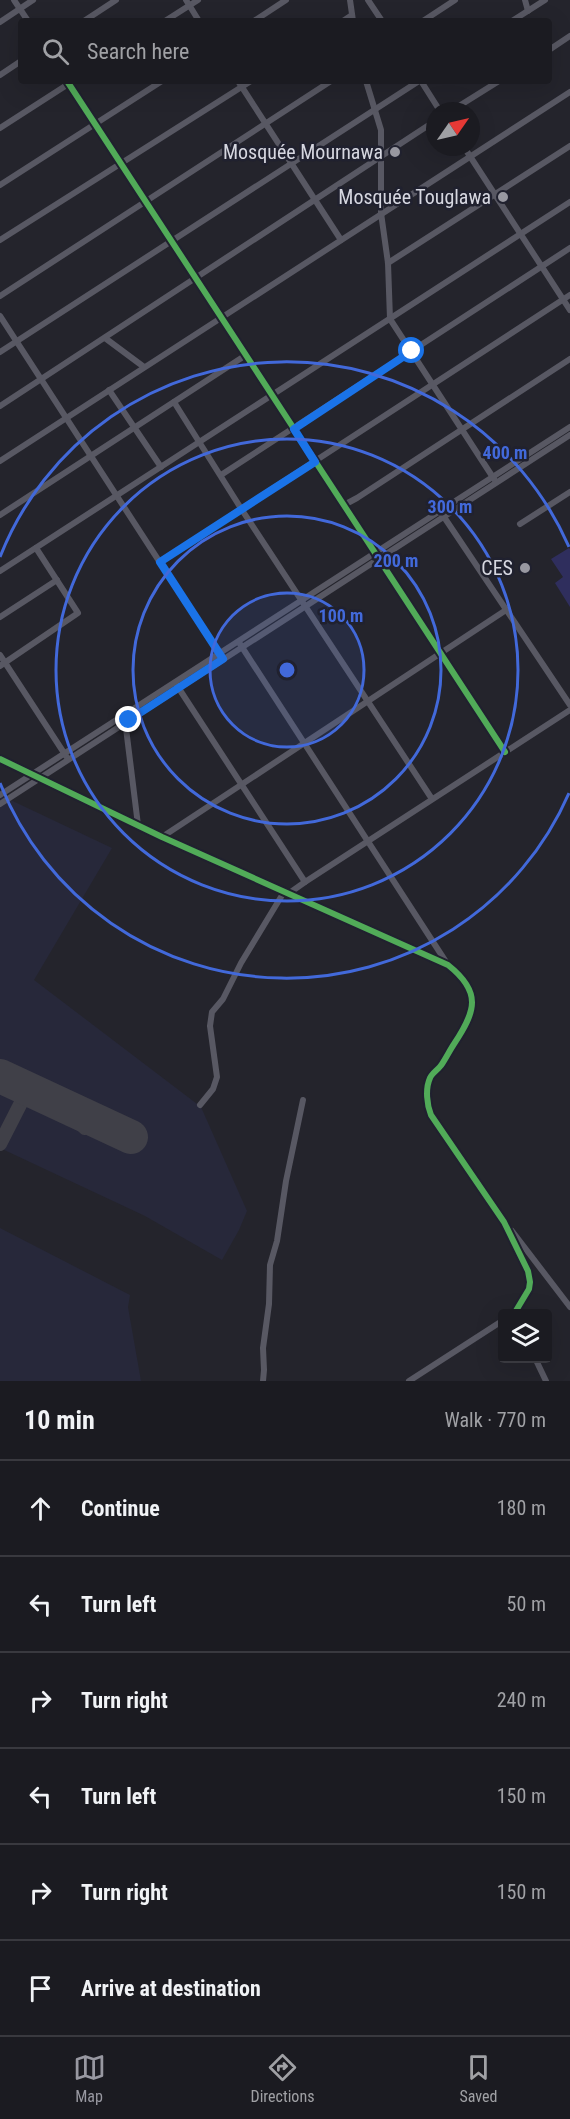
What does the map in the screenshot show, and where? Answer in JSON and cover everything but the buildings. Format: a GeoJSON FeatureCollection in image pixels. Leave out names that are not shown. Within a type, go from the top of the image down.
{"type":"FeatureCollection","features":[{"type":"Feature","properties":{"kind":"street"},"geometry":{"type":"LineString","coordinates":[[14,0],[26,18]]}},
{"type":"Feature","properties":{"kind":"street"},"geometry":{"type":"LineString","coordinates":[[0,22],[33,0]]}},
{"type":"Feature","properties":{"kind":"street"},"geometry":{"type":"LineString","coordinates":[[89,18],[116,0]]}},
{"type":"Feature","properties":{"kind":"street"},"geometry":{"type":"LineString","coordinates":[[169,18],[187,3],[198,0]]}},
{"type":"Feature","properties":{"kind":"street"},"geometry":{"type":"LineString","coordinates":[[259,18],[286,0]]}},
{"type":"Feature","properties":{"kind":"street"},"geometry":{"type":"LineString","coordinates":[[350,0],[353,18]]}},
{"type":"Feature","properties":{"kind":"street"},"geometry":{"type":"LineString","coordinates":[[428,18],[456,0]]}},
{"type":"Feature","properties":{"kind":"street"},"geometry":{"type":"LineString","coordinates":[[525,0],[528,10]]}},
{"type":"Feature","properties":{"kind":"street"},"geometry":{"type":"LineString","coordinates":[[516,18],[544,0]]}},
{"type":"Feature","properties":{"kind":"street"},"geometry":{"type":"LineString","coordinates":[[370,1],[380,18]]}},
{"type":"Feature","properties":{"kind":"street"},"geometry":{"type":"LineString","coordinates":[[187,3],[197,18]]}},
{"type":"Feature","properties":{"kind":"street"},"geometry":{"type":"LineString","coordinates":[[552,48],[570,36]]}},
{"type":"Feature","properties":{"kind":"street"},"geometry":{"type":"LineString","coordinates":[[0,75],[18,64]]}},
{"type":"Feature","properties":{"kind":"street"},"geometry":{"type":"LineString","coordinates":[[0,128],[67,84]]}},
{"type":"Feature","properties":{"kind":"street"},"geometry":{"type":"LineString","coordinates":[[71,84],[120,163],[505,752]]}},
{"type":"Feature","properties":{"kind":"street"},"geometry":{"type":"LineString","coordinates":[[0,185],[157,84]]}},
{"type":"Feature","properties":{"kind":"street"},"geometry":{"type":"LineString","coordinates":[[0,240],[240,84],[341,240]]}},
{"type":"Feature","properties":{"kind":"street"},"geometry":{"type":"LineString","coordinates":[[0,296],[326,84]]}},
{"type":"Feature","properties":{"kind":"street"},"geometry":{"type":"LineString","coordinates":[[367,84],[381,130],[381,213],[388,263],[390,319],[494,480]]}},
{"type":"Feature","properties":{"kind":"street"},"geometry":{"type":"LineString","coordinates":[[0,352],[415,84]]}},
{"type":"Feature","properties":{"kind":"street"},"geometry":{"type":"LineString","coordinates":[[422,84],[434,102]]}},
{"type":"Feature","properties":{"kind":"street"},"geometry":{"type":"LineString","coordinates":[[465,102],[494,84]]}},
{"type":"Feature","properties":{"kind":"street"},"geometry":{"type":"LineString","coordinates":[[480,150],[570,92]]}},
{"type":"Feature","properties":{"kind":"street"},"geometry":{"type":"LineString","coordinates":[[0,406],[426,127]]}},
{"type":"Feature","properties":{"kind":"street"},"geometry":{"type":"LineString","coordinates":[[388,263],[570,146]]}},
{"type":"Feature","properties":{"kind":"street"},"geometry":{"type":"LineString","coordinates":[[0,461],[470,156],[570,310]]}},
{"type":"Feature","properties":{"kind":"street"},"geometry":{"type":"LineString","coordinates":[[0,571],[570,202]]}},
{"type":"Feature","properties":{"kind":"street"},"geometry":{"type":"LineString","coordinates":[[220,475],[570,248]]}},
{"type":"Feature","properties":{"kind":"street"},"geometry":{"type":"LineString","coordinates":[[160,562],[570,295]]}},
{"type":"Feature","properties":{"kind":"street"},"geometry":{"type":"LineString","coordinates":[[0,316],[221,656]]}},
{"type":"Feature","properties":{"kind":"street"},"geometry":{"type":"LineString","coordinates":[[105,338],[144,367]]}},
{"type":"Feature","properties":{"kind":"street"},"geometry":{"type":"LineString","coordinates":[[0,515],[246,355]]}},
{"type":"Feature","properties":{"kind":"street"},"geometry":{"type":"LineString","coordinates":[[344,505],[570,359]]}},
{"type":"Feature","properties":{"kind":"street"},"geometry":{"type":"LineString","coordinates":[[109,390],[161,467]]}},
{"type":"Feature","properties":{"kind":"street"},"geometry":{"type":"LineString","coordinates":[[174,402],[242,510],[432,799]]}},
{"type":"Feature","properties":{"kind":"street"},"geometry":{"type":"LineString","coordinates":[[494,480],[570,427]]}},
{"type":"Feature","properties":{"kind":"street"},"geometry":{"type":"LineString","coordinates":[[0,795],[494,480],[570,435]]}},
{"type":"Feature","properties":{"kind":"street"},"geometry":{"type":"LineString","coordinates":[[520,524],[570,492]]}},
{"type":"Feature","properties":{"kind":"street"},"geometry":{"type":"LineString","coordinates":[[200,1105],[213,1089],[217,1077],[210,1026],[212,1012],[223,999],[241,963],[286,893],[505,752],[570,707],[442,513]]}},
{"type":"Feature","properties":{"kind":"street"},"geometry":{"type":"LineString","coordinates":[[3,665],[78,613],[36,548]]}},
{"type":"Feature","properties":{"kind":"street"},"geometry":{"type":"LineString","coordinates":[[0,617],[57,580]]}},
{"type":"Feature","properties":{"kind":"street"},"geometry":{"type":"LineString","coordinates":[[162,837],[506,610]]}},
{"type":"Feature","properties":{"kind":"street"},"geometry":{"type":"LineString","coordinates":[[240,644],[448,965]]}},
{"type":"Feature","properties":{"kind":"street"},"geometry":{"type":"LineString","coordinates":[[0,655],[3,665],[68,759]]}},
{"type":"Feature","properties":{"kind":"street"},"geometry":{"type":"LineString","coordinates":[[0,804],[126,722],[176,684]]}},
{"type":"Feature","properties":{"kind":"street"},"geometry":{"type":"LineString","coordinates":[[176,684],[305,882]]}},
{"type":"Feature","properties":{"kind":"street"},"geometry":{"type":"LineString","coordinates":[[125,714],[138,825]]}},
{"type":"Feature","properties":{"kind":"street"},"geometry":{"type":"LineString","coordinates":[[0,759],[162,837],[448,965],[460,974],[472,994],[473,1008],[441,1066],[430,1077],[428,1107],[431,1115],[504,1222],[570,1307]]}},
{"type":"Feature","properties":{"kind":"street"},"geometry":{"type":"LineString","coordinates":[[263,1381],[263,1348],[269,1304],[270,1265],[277,1241],[286,1180],[303,1100]]}},
{"type":"Feature","properties":{"kind":"street"},"geometry":{"type":"LineString","coordinates":[[504,1222],[528,1271],[530,1282],[525,1298],[517,1309]]}},
{"type":"Feature","properties":{"kind":"street"},"geometry":{"type":"LineString","coordinates":[[409,1381],[498,1324]]}},
{"type":"Feature","properties":{"kind":"street"},"geometry":{"type":"LineString","coordinates":[[538,1363],[546,1381]]}},
{"type":"Feature","properties":{"kind":"shaded area"},"geometry":{"type":"Polygon","coordinates":[[[569,548],[570,607],[555,583],[563,577],[551,559],[569,548]]]}},
{"type":"Feature","properties":{"kind":"shaded area"},"geometry":{"type":"Polygon","coordinates":[[[0,795],[112,848],[34,980],[201,1107],[247,1211],[222,1260],[145,1216],[0,1148],[0,795]]]}},
{"type":"Feature","properties":{"kind":"shaded area"},"geometry":{"type":"Polygon","coordinates":[[[0,1228],[130,1295],[128,1307],[141,1381],[0,1381],[0,1228]]]}},
{"type":"Feature","properties":{"kind":"taxiway"},"geometry":{"type":"LineString","coordinates":[[0,1144],[28,1089]]}},
{"type":"Feature","properties":{"kind":"taxiway"},"geometry":{"type":"LineString","coordinates":[[59,1104],[68,1109],[85,1128]]}},
{"type":"Feature","properties":{"kind":"taxiway"},"geometry":{"type":"LineString","coordinates":[[82,1114],[106,1115]]}},
{"type":"Feature","properties":{"kind":"runway"},"geometry":{"type":"LineString","coordinates":[[0,1076],[131,1137]]}},
{"type":"Feature","properties":{"kind":"cycle path"},"geometry":{"type":"LineString","coordinates":[[69,84],[505,752]]}},
{"type":"Feature","properties":{"kind":"cycle path"},"geometry":{"type":"LineString","coordinates":[[0,759],[162,837],[448,965],[459,975],[471,993],[471,1012],[444,1062],[430,1078],[427,1087],[428,1102],[431,1115],[504,1222],[528,1271],[529,1289],[517,1309]]}},
{"type":"Feature","properties":{"kind":"place","name":"Mosquée Mournawa"},"geometry":{"type":"Point","coordinates":[395,152]}},
{"type":"Feature","properties":{"kind":"place","name":"Mosquée Touglawa"},"geometry":{"type":"Point","coordinates":[503,197]}},
{"type":"Feature","properties":{"kind":"place","name":"CES"},"geometry":{"type":"Point","coordinates":[525,568]}},
{"type":"Feature","properties":{"kind":"route"},"geometry":{"type":"LineString","coordinates":[[129,720],[223,659],[160,562],[315,462],[294,429],[412,351]]}}]}
